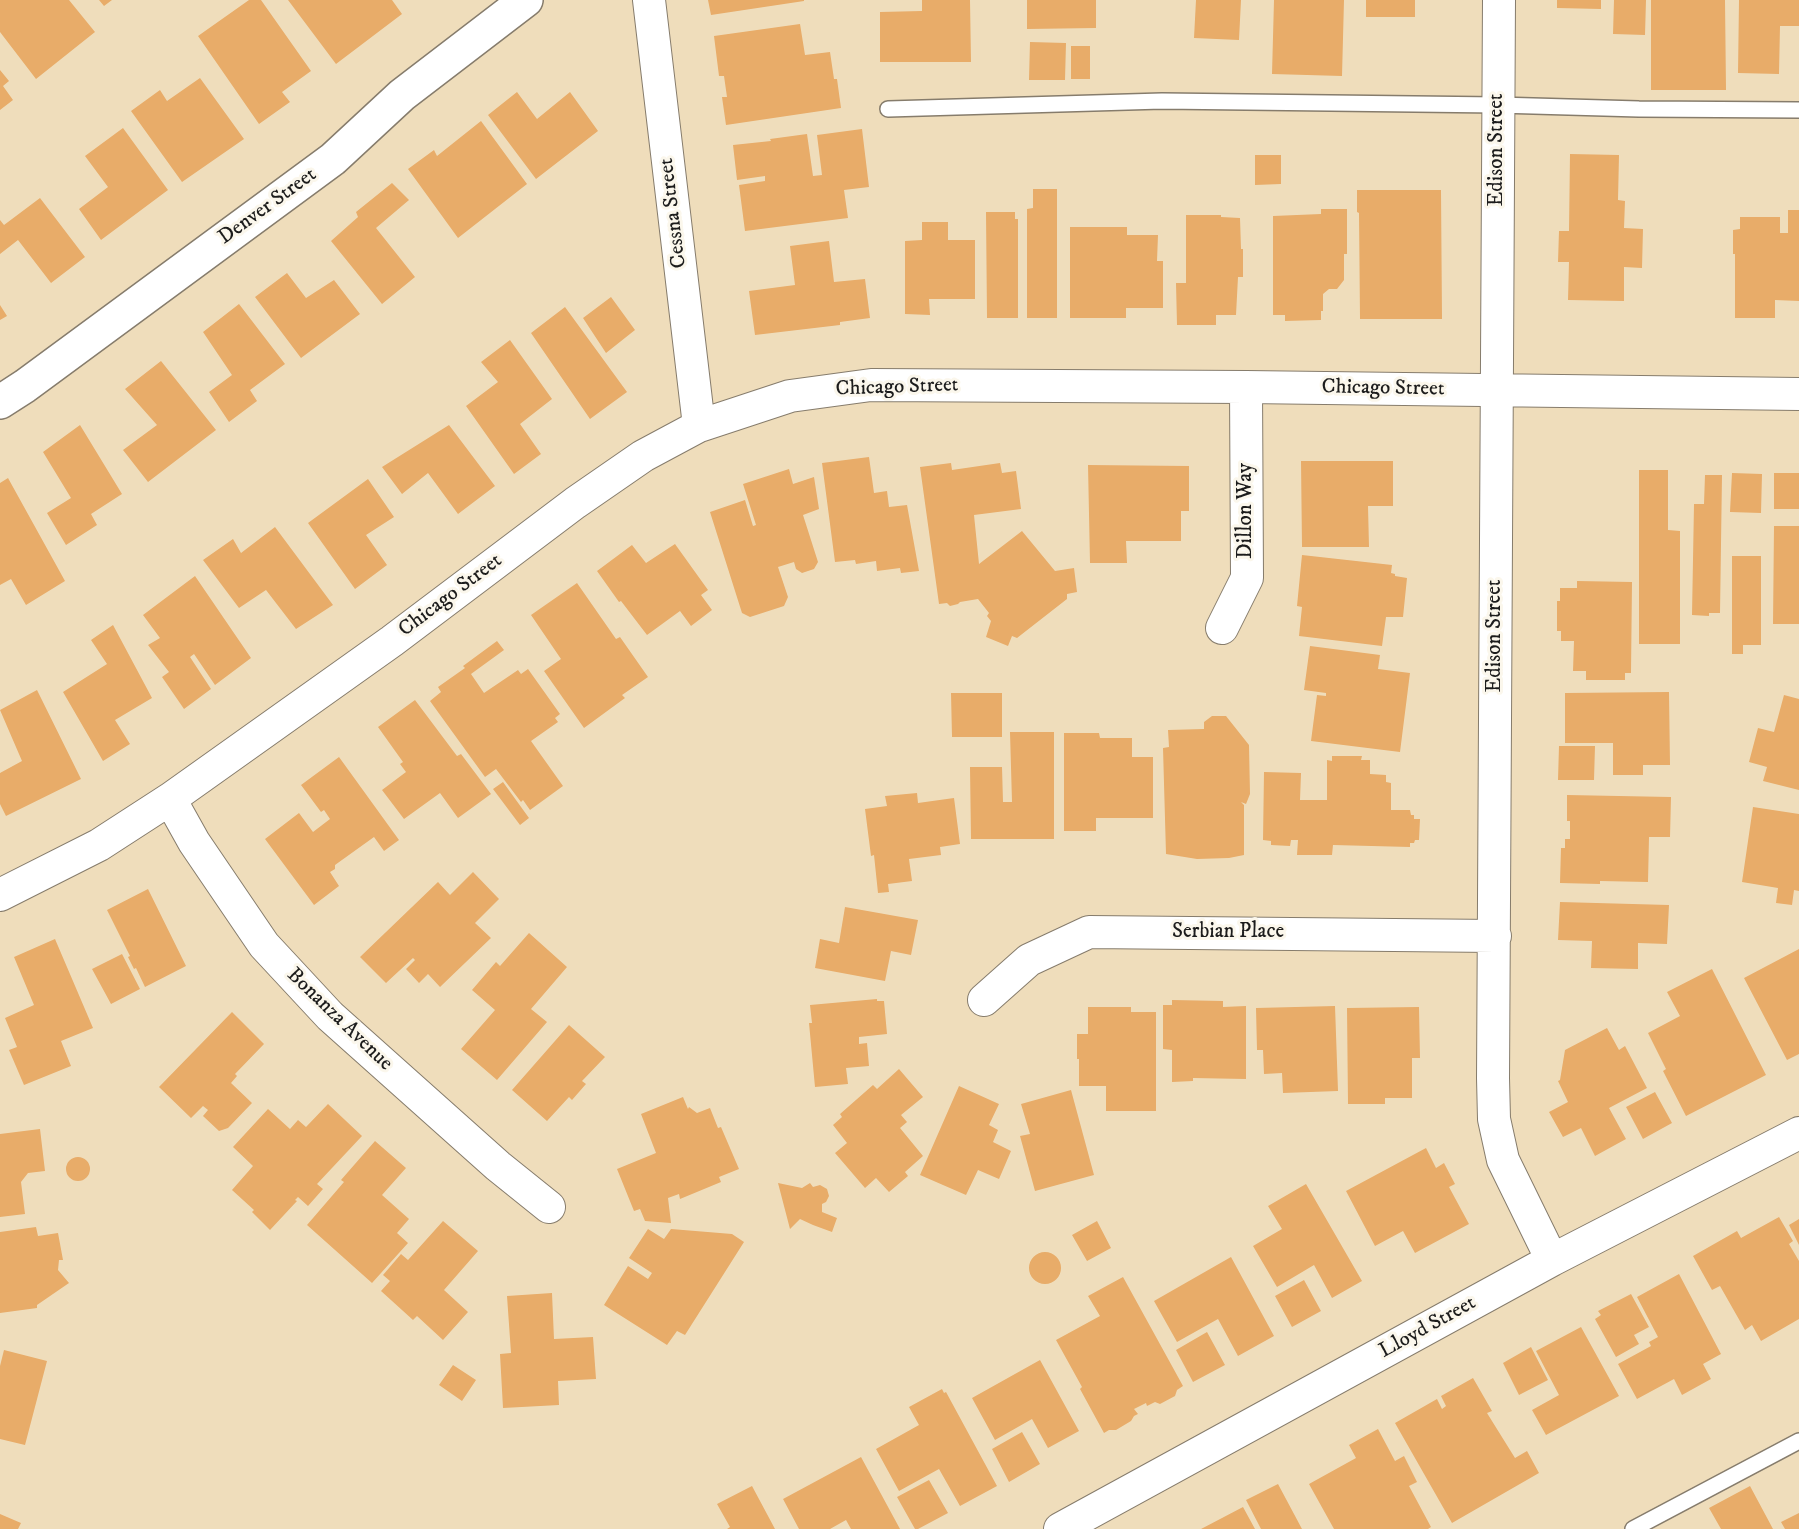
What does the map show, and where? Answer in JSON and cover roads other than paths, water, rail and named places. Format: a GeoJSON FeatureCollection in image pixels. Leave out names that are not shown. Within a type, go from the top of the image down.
{"type":"FeatureCollection","features":[{"type":"Feature","properties":{"kind":"street","name":"Denver Street"},"geometry":{"type":"LineString","coordinates":[[0,402],[25,386],[333,159],[402,95],[526,0]]}},
{"type":"Feature","properties":{"kind":"street","name":"Cessna Street"},"geometry":{"type":"LineString","coordinates":[[649,0],[699,426]]}},
{"type":"Feature","properties":{"kind":"street","name":"Edison Street"},"geometry":{"type":"LineString","coordinates":[[1499,0],[1494,1119],[1503,1160],[1552,1260]]}},
{"type":"Feature","properties":{"kind":"street","name":"Chicago Street"},"geometry":{"type":"LineString","coordinates":[[0,895],[99,845],[170,799],[392,640],[575,503],[643,456],[699,426],[790,396],[871,385],[1799,394]]}},
{"type":"Feature","properties":{"kind":"street","name":"Dillon Way"},"geometry":{"type":"LineString","coordinates":[[1222,628],[1247,578],[1246,387]]}},
{"type":"Feature","properties":{"kind":"street","name":"Bonanza Avenue"},"geometry":{"type":"LineString","coordinates":[[170,799],[194,842],[264,945],[330,1016],[498,1166],[549,1207]]}},
{"type":"Feature","properties":{"kind":"street","name":"Serbian Place"},"geometry":{"type":"LineString","coordinates":[[984,1000],[1029,960],[1089,932],[1495,936]]}},
{"type":"Feature","properties":{"kind":"street","name":"Lloyd Street"},"geometry":{"type":"LineString","coordinates":[[1060,1529],[1552,1260],[1799,1133]]}},
{"type":"Feature","properties":{"kind":"lane"},"geometry":{"type":"LineString","coordinates":[[888,110],[1162,101],[1799,110]]}},
{"type":"Feature","properties":{"kind":"lane"},"geometry":{"type":"LineString","coordinates":[[1633,1529],[1799,1441]]}}]}
